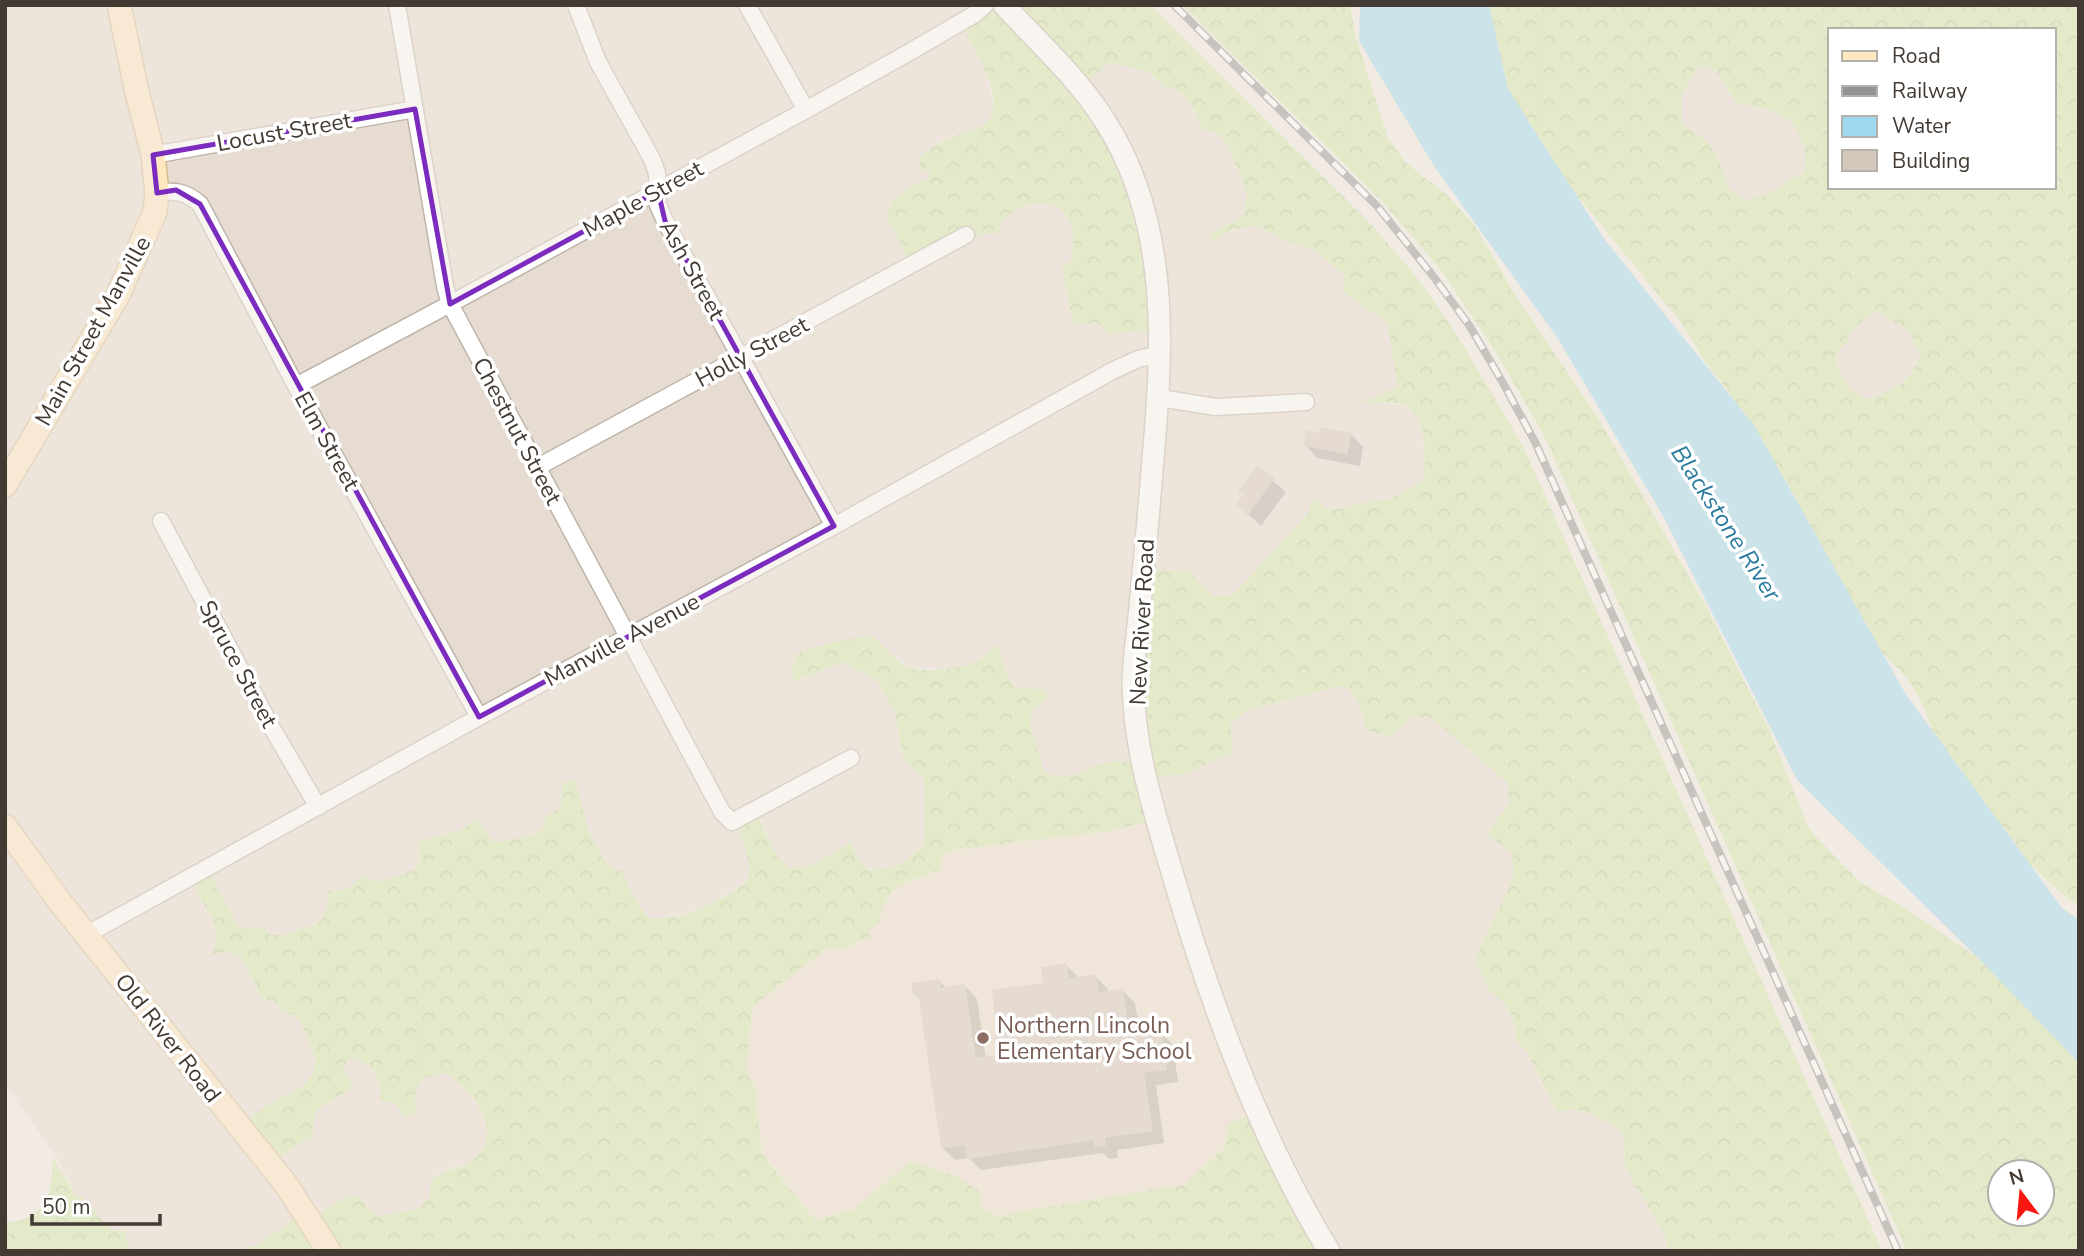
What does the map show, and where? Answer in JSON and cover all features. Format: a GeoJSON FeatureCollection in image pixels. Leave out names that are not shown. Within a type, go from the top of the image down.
{"type":"FeatureCollection","features":[{"type":"Feature","properties":{"kind":"main road","name":"Main Street Manville"},"geometry":{"type":"LineString","coordinates":[[5,485],[118,295],[155,212],[157,192],[153,155],[119,5]]}},
{"type":"Feature","properties":{"kind":"main road","name":"Old River Road"},"geometry":{"type":"LineString","coordinates":[[5,826],[86,935],[285,1183],[329,1251]]}},
{"type":"Feature","properties":{"kind":"street","name":"Chestnut Street"},"geometry":{"type":"LineString","coordinates":[[397,5],[450,304],[722,812],[732,822],[850,758]]}},
{"type":"Feature","properties":{"kind":"street","name":"Ash Street"},"geometry":{"type":"LineString","coordinates":[[576,5],[598,62],[652,159],[657,173],[657,205],[834,526]]}},
{"type":"Feature","properties":{"kind":"street"},"geometry":{"type":"LineString","coordinates":[[747,5],[806,110]]}},
{"type":"Feature","properties":{"kind":"street","name":"Maple Street"},"geometry":{"type":"LineString","coordinates":[[296,386],[806,110],[975,14],[985,5]]}},
{"type":"Feature","properties":{"kind":"street","name":"New River Road"},"geometry":{"type":"LineString","coordinates":[[1004,5],[1064,69],[1105,121],[1132,175],[1150,226],[1158,281],[1161,354],[1133,685],[1140,752],[1167,858],[1210,994],[1274,1148],[1329,1251]]}},
{"type":"Feature","properties":{"kind":"street","name":"Locust Street"},"geometry":{"type":"LineString","coordinates":[[153,155],[415,108]]}},
{"type":"Feature","properties":{"kind":"street","name":"Elm Street"},"geometry":{"type":"LineString","coordinates":[[157,192],[176,190],[200,204],[296,386],[479,717]]}},
{"type":"Feature","properties":{"kind":"street","name":"Holly Street"},"geometry":{"type":"LineString","coordinates":[[536,468],[967,235]]}},
{"type":"Feature","properties":{"kind":"street","name":"Manville Avenue"},"geometry":{"type":"LineString","coordinates":[[86,935],[1114,370],[1138,359],[1161,354]]}},
{"type":"Feature","properties":{"kind":"street"},"geometry":{"type":"LineString","coordinates":[[1158,398],[1216,407],[1306,402]]}},
{"type":"Feature","properties":{"kind":"street","name":"Spruce Street"},"geometry":{"type":"LineString","coordinates":[[161,521],[317,807]]}},
{"type":"Feature","properties":{"kind":"highlighted area"},"geometry":{"type":"Polygon","coordinates":[[[415,109],[450,304],[658,191],[665,221],[834,526],[479,717],[200,204],[176,190],[157,193],[153,155],[415,109]]]}},
{"type":"Feature","properties":{"kind":"shaded area"},"geometry":{"type":"Polygon","coordinates":[[[5,5],[990,5],[964,30],[984,65],[994,105],[992,116],[981,127],[938,141],[931,178],[921,181],[886,217],[913,270],[957,245],[990,232],[1014,209],[1045,202],[1056,204],[1069,218],[1075,246],[1071,261],[1062,267],[1072,320],[1076,324],[1097,323],[1080,89],[1110,62],[1150,73],[1164,87],[1172,87],[1187,96],[1203,130],[1217,133],[1227,143],[1247,193],[1244,216],[1208,234],[1214,241],[1228,231],[1258,225],[1281,239],[1317,252],[1344,275],[1344,292],[1387,323],[1399,387],[1362,402],[1404,405],[1418,417],[1426,457],[1423,480],[1389,500],[1376,500],[1334,510],[1325,507],[1316,499],[1311,502],[1310,512],[1233,595],[1214,596],[1189,571],[1143,762],[1107,762],[1066,777],[1054,776],[1044,771],[1030,725],[1032,709],[1046,699],[1017,687],[1008,678],[997,644],[977,661],[958,668],[910,667],[886,651],[875,637],[820,646],[797,654],[792,668],[795,682],[843,662],[876,679],[895,712],[903,759],[924,778],[925,797],[924,845],[898,866],[869,870],[858,859],[851,843],[812,866],[790,868],[774,852],[760,817],[738,825],[750,866],[747,881],[708,906],[661,920],[647,918],[630,890],[623,872],[607,864],[590,835],[575,780],[561,807],[546,816],[544,827],[538,832],[506,843],[493,842],[477,819],[459,831],[419,841],[420,862],[412,871],[379,882],[363,876],[347,889],[328,891],[327,907],[322,919],[316,924],[284,935],[271,935],[264,928],[239,927],[211,875],[194,884],[212,915],[217,938],[215,949],[210,954],[226,952],[241,956],[263,999],[276,1002],[282,1012],[294,1015],[301,1024],[316,1058],[313,1072],[304,1086],[267,1105],[275,1161],[301,1142],[313,1137],[315,1111],[353,1087],[343,1068],[350,1058],[360,1059],[372,1068],[382,1086],[414,1096],[423,1078],[445,1073],[463,1085],[479,1108],[489,1131],[487,1143],[473,1161],[440,1172],[430,1182],[430,1198],[417,1209],[379,1216],[369,1210],[360,1197],[311,1219],[302,1214],[257,1245],[234,1251],[130,1251],[125,1231],[109,1229],[84,1198],[75,1194],[57,1158],[5,1084],[5,5]]]}},
{"type":"Feature","properties":{"kind":"shaded area"},"geometry":{"type":"Polygon","coordinates":[[[1709,66],[1717,72],[1736,103],[1778,112],[1791,120],[1799,131],[1807,157],[1803,172],[1766,195],[1745,200],[1730,190],[1716,153],[1682,125],[1682,96],[1697,67],[1709,66]]]}},
{"type":"Feature","properties":{"kind":"shaded area"},"geometry":{"type":"Polygon","coordinates":[[[1875,310],[1909,332],[1920,354],[1916,369],[1887,395],[1866,399],[1850,389],[1835,362],[1849,333],[1875,310]]]}},
{"type":"Feature","properties":{"kind":"shaded area"},"geometry":{"type":"Polygon","coordinates":[[[1340,686],[1349,689],[1358,699],[1366,730],[1390,737],[1412,717],[1430,717],[1509,784],[1509,803],[1486,833],[1512,853],[1514,875],[1475,960],[1490,991],[1505,1003],[1514,1022],[1516,1040],[1528,1054],[1555,1112],[1573,1109],[1592,1114],[1620,1130],[1624,1136],[1625,1167],[1666,1238],[1667,1251],[1328,1251],[1260,1117],[1147,777],[1187,774],[1230,725],[1246,711],[1340,686]]]}},
{"type":"Feature","properties":{"kind":"shaded area","name":"Northern Lincoln Elementary School"},"geometry":{"type":"Polygon","coordinates":[[[1147,821],[1204,1009],[1247,1116],[1227,1125],[1225,1147],[1184,1185],[1016,1212],[1004,1217],[985,1212],[979,1204],[911,1161],[853,1210],[815,1220],[762,1151],[755,1087],[746,1067],[753,1006],[825,950],[852,947],[879,923],[882,908],[899,885],[941,870],[941,857],[955,850],[1110,831],[1147,821]]]}},
{"type":"Feature","properties":{"kind":"green space"},"geometry":{"type":"Polygon","coordinates":[[[990,5],[1150,5],[1373,226],[1419,280],[1460,340],[1523,446],[1882,1251],[1843,1251],[1835,1248],[1832,1251],[1667,1251],[1666,1238],[1625,1167],[1624,1136],[1620,1130],[1592,1114],[1573,1109],[1556,1112],[1528,1054],[1516,1040],[1514,1022],[1505,1003],[1490,991],[1475,959],[1514,875],[1512,853],[1486,834],[1509,803],[1509,784],[1430,717],[1412,717],[1390,737],[1366,730],[1356,698],[1340,686],[1246,711],[1230,725],[1233,752],[1187,774],[1148,777],[1153,820],[1110,831],[955,850],[942,857],[941,870],[909,881],[893,892],[882,910],[879,923],[869,931],[871,939],[860,939],[852,947],[825,950],[753,1006],[746,1067],[755,1087],[762,1153],[815,1220],[853,1210],[911,1161],[958,1177],[980,1192],[979,1204],[987,1212],[996,1215],[1184,1185],[1225,1147],[1227,1125],[1256,1112],[1328,1251],[234,1251],[257,1245],[302,1214],[311,1219],[346,1197],[360,1197],[369,1210],[379,1216],[417,1209],[430,1198],[430,1182],[474,1159],[483,1148],[487,1136],[486,1124],[474,1100],[445,1073],[423,1078],[414,1096],[417,1112],[405,1117],[395,1104],[380,1100],[378,1078],[370,1067],[350,1058],[343,1068],[353,1087],[315,1111],[313,1137],[301,1142],[275,1161],[239,1126],[267,1105],[304,1086],[313,1072],[316,1058],[301,1024],[294,1015],[282,1012],[276,1002],[263,999],[241,956],[226,952],[209,955],[217,937],[212,919],[195,883],[211,875],[239,927],[264,928],[271,935],[284,935],[316,924],[322,919],[327,907],[328,891],[347,889],[363,876],[379,882],[412,871],[420,862],[418,841],[459,831],[477,819],[493,842],[512,840],[540,831],[546,816],[561,807],[562,783],[575,779],[590,835],[607,864],[623,872],[630,890],[648,918],[687,914],[713,903],[747,881],[750,866],[738,825],[758,815],[774,852],[790,868],[812,866],[851,842],[858,859],[869,870],[898,866],[924,845],[924,778],[903,759],[895,712],[876,679],[843,662],[794,682],[792,668],[797,654],[825,644],[875,637],[890,654],[909,667],[933,670],[960,667],[975,662],[997,644],[1008,678],[1016,687],[1046,690],[1047,699],[1032,709],[1030,725],[1044,771],[1053,775],[1070,776],[1108,762],[1143,762],[1136,686],[1153,570],[1189,571],[1214,596],[1233,595],[1309,512],[1311,502],[1316,499],[1325,507],[1334,510],[1376,500],[1389,500],[1423,480],[1423,438],[1421,427],[1412,410],[1395,403],[1360,403],[1398,387],[1387,323],[1344,292],[1344,275],[1317,252],[1281,239],[1258,225],[1228,231],[1214,241],[1208,234],[1244,216],[1247,193],[1227,143],[1217,133],[1203,130],[1185,96],[1172,88],[1164,87],[1150,73],[1110,62],[1080,89],[1101,123],[1148,234],[1149,330],[1109,334],[1097,323],[1076,324],[1072,320],[1062,267],[1071,261],[1071,226],[1065,214],[1044,203],[1016,211],[1001,222],[1000,233],[989,233],[967,240],[913,271],[886,217],[894,198],[921,181],[931,178],[930,171],[923,171],[920,166],[920,157],[941,142],[977,128],[988,120],[993,109],[993,96],[983,66],[964,29],[990,5]]]}},
{"type":"Feature","properties":{"kind":"green space"},"geometry":{"type":"Polygon","coordinates":[[[1182,5],[1350,5],[1356,38],[1388,138],[1406,163],[1446,194],[1475,226],[1515,295],[1597,416],[1706,606],[1771,734],[1809,829],[1859,881],[1903,907],[2041,1001],[2079,1035],[2079,1251],[1907,1251],[1545,438],[1497,354],[1441,270],[1380,199],[1182,5]]]}},
{"type":"Feature","properties":{"kind":"green space"},"geometry":{"type":"Polygon","coordinates":[[[1467,5],[2079,5],[2079,906],[2064,896],[1996,833],[1938,750],[1925,709],[1908,679],[1876,646],[1798,523],[1726,388],[1705,362],[1680,321],[1491,91],[1467,5]],[[1709,66],[1697,67],[1682,96],[1682,124],[1703,138],[1716,153],[1730,190],[1745,200],[1766,195],[1804,172],[1804,148],[1790,121],[1774,112],[1736,103],[1717,72],[1709,66]],[[1875,310],[1849,333],[1835,362],[1850,389],[1866,399],[1884,394],[1900,384],[1913,371],[1920,354],[1909,332],[1875,310]]]}},
{"type":"Feature","properties":{"kind":"green space"},"geometry":{"type":"Polygon","coordinates":[[[53,1158],[75,1194],[84,1198],[109,1229],[125,1231],[130,1251],[5,1251],[5,1223],[31,1216],[45,1203],[51,1183],[53,1158]]]}},
{"type":"Feature","properties":{"kind":"water","name":"Blackstone River"},"geometry":{"type":"Polygon","coordinates":[[[1360,5],[1489,5],[1508,89],[1605,240],[1754,425],[1905,693],[2062,908],[2079,920],[2079,1063],[1983,963],[1797,780],[1662,514],[1558,339],[1434,166],[1359,41],[1360,5]]]}},
{"type":"Feature","properties":{"kind":"building"},"geometry":{"type":"Polygon","coordinates":[[[1320,427],[1352,433],[1347,454],[1303,446],[1306,430],[1319,433],[1320,427]]]}},
{"type":"Feature","properties":{"kind":"building"},"geometry":{"type":"Polygon","coordinates":[[[1257,465],[1275,478],[1248,515],[1235,505],[1243,495],[1238,491],[1257,465]]]}},
{"type":"Feature","properties":{"kind":"building"},"geometry":{"type":"Polygon","coordinates":[[[1066,963],[1069,978],[1096,974],[1099,992],[1123,989],[1130,1035],[1161,1030],[1167,1070],[1144,1073],[1153,1131],[1105,1138],[1106,1146],[1095,1147],[1094,1140],[967,1159],[965,1145],[941,1148],[918,993],[913,994],[911,983],[939,979],[941,988],[965,984],[976,1058],[997,1055],[992,990],[1043,983],[1041,967],[1066,963]]]}},
{"type":"Feature","properties":{"kind":"railway"},"geometry":{"type":"LineString","coordinates":[[1174,5],[1377,206],[1469,325],[1503,383],[1535,442],[1898,1251]]}},
{"type":"Feature","properties":{"kind":"place","name":"Northern Lincoln Elementary School"},"geometry":{"type":"Point","coordinates":[983,1038]}}]}
